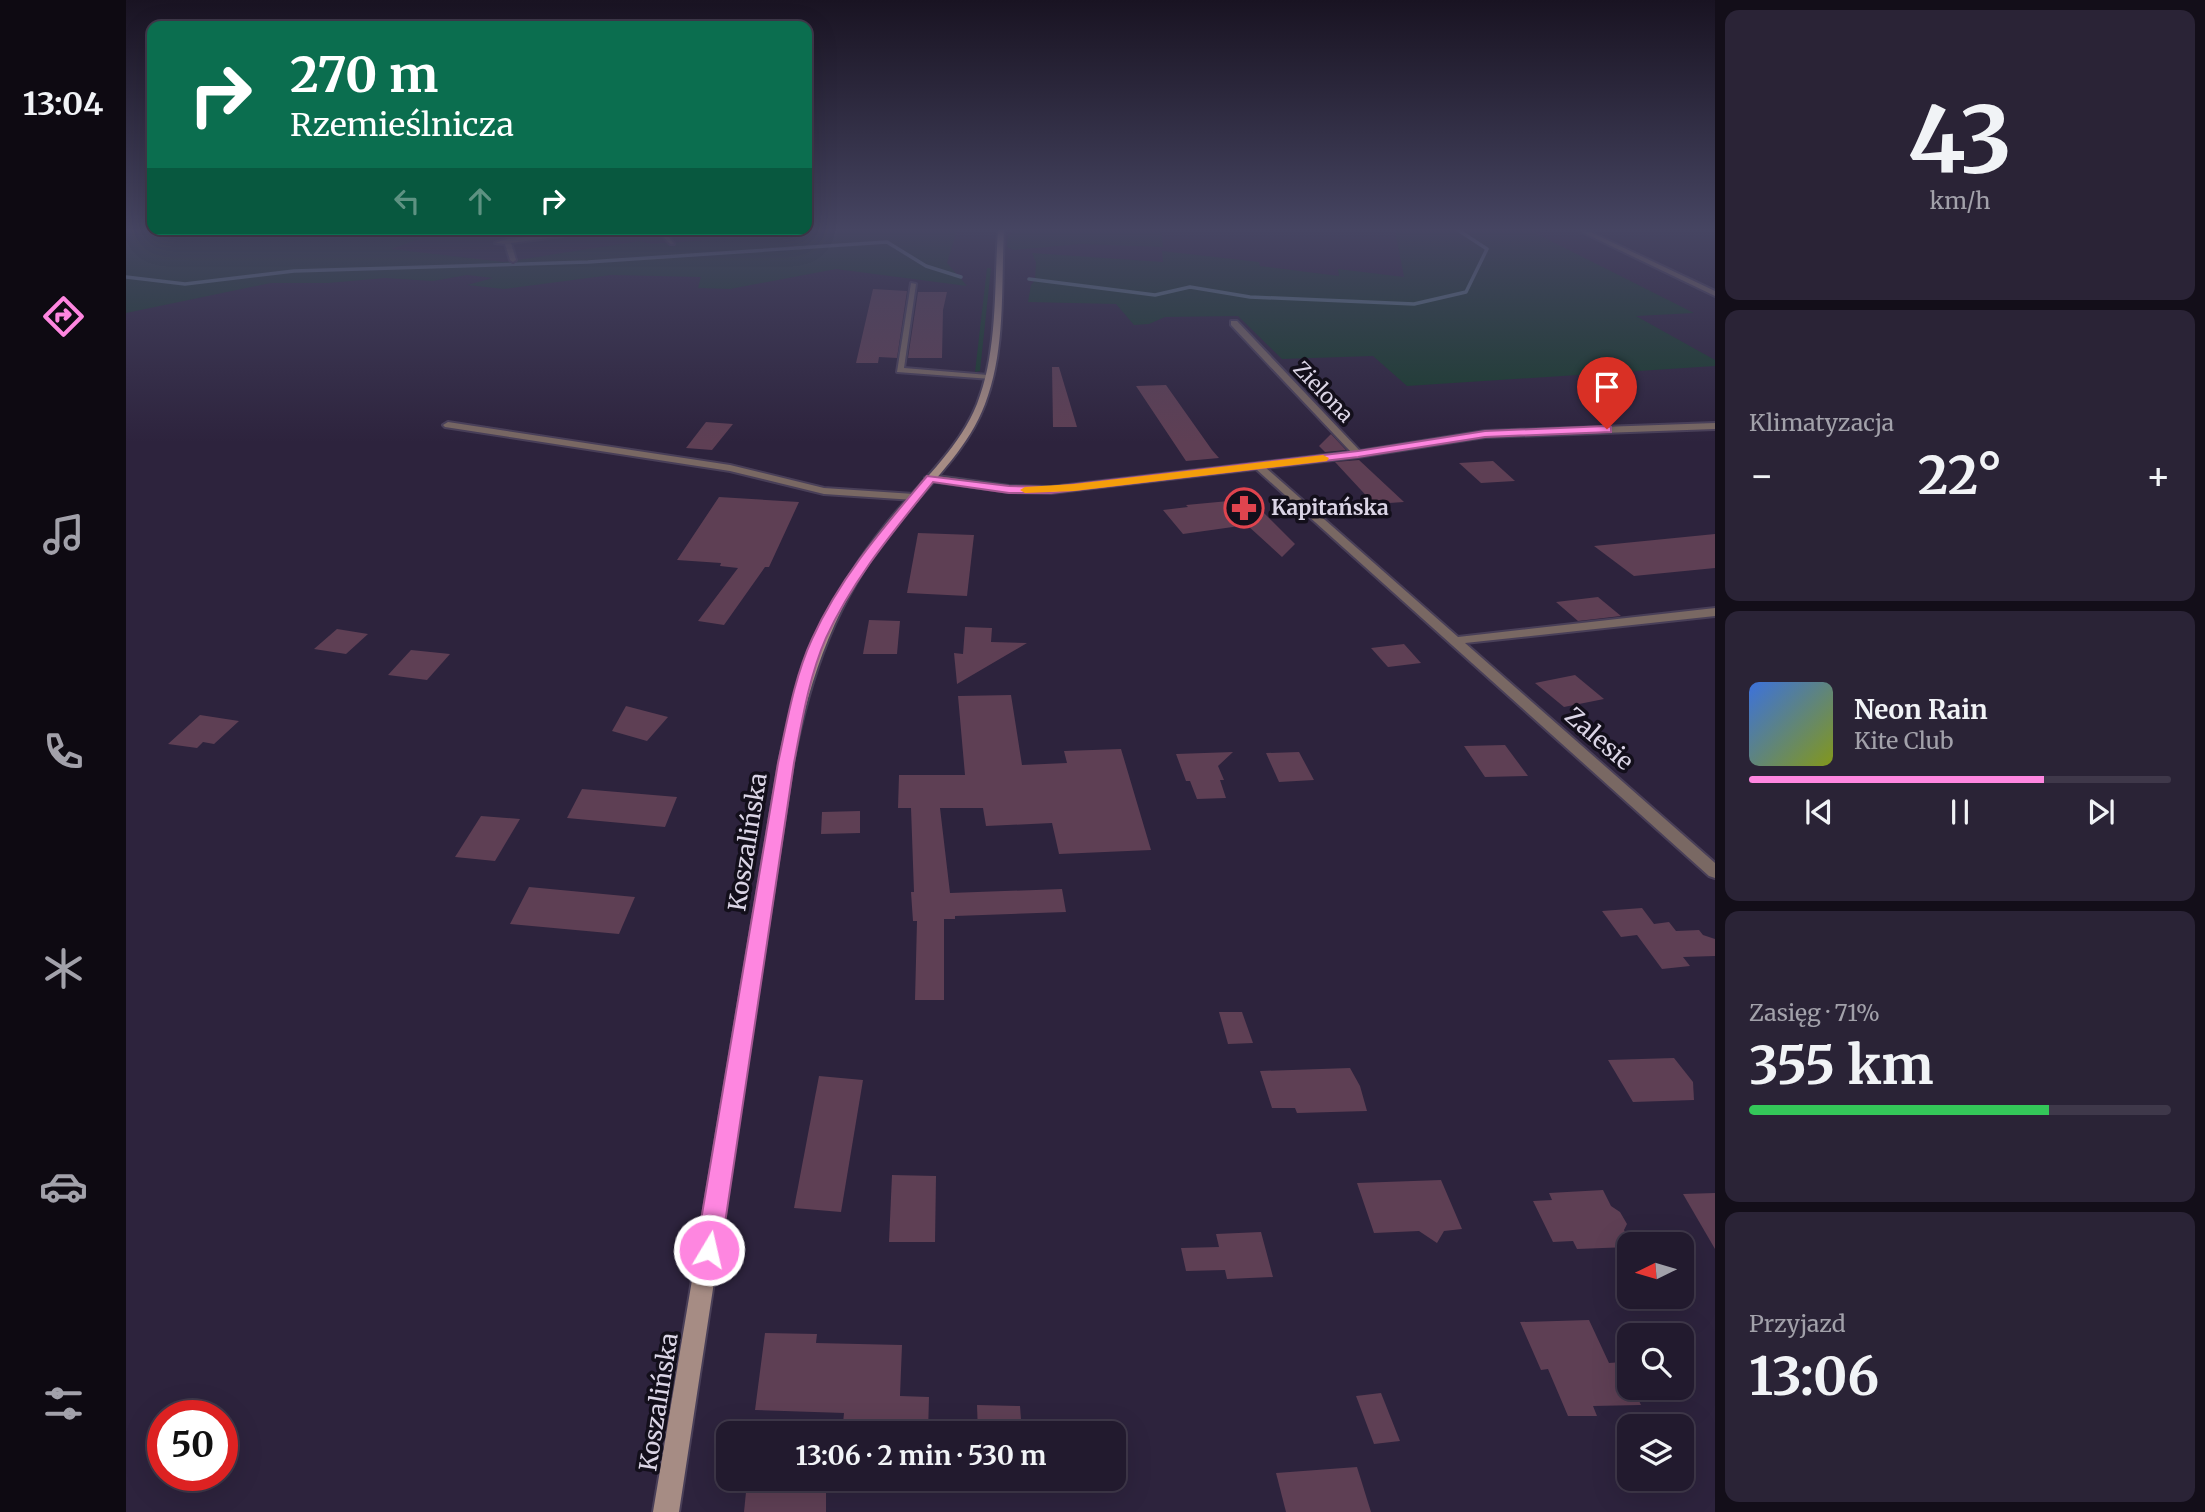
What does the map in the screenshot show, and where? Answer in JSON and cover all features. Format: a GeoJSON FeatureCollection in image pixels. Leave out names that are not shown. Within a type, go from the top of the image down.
{"type":"FeatureCollection","features":[{"type":"Feature","properties":{"kind":"main road","name":"Koszalińska"},"geometry":{"type":"LineString","coordinates":[[666,1512],[796,710],[810,662],[835,604],[863,561],[972,422],[982,402],[988,377],[995,301]]}},
{"type":"Feature","properties":{"kind":"street"},"geometry":{"type":"LineString","coordinates":[[910,301],[900,370],[988,377]]}},
{"type":"Feature","properties":{"kind":"street","name":"Zielona"},"geometry":{"type":"LineString","coordinates":[[1234,323],[1358,454]]}},
{"type":"Feature","properties":{"kind":"street"},"geometry":{"type":"LineString","coordinates":[[448,425],[730,468],[824,491],[914,497]]}},
{"type":"Feature","properties":{"kind":"street"},"geometry":{"type":"LineString","coordinates":[[930,478],[1009,489],[1051,490],[1258,467],[1485,434],[1715,426]]}},
{"type":"Feature","properties":{"kind":"street","name":"Zalesie"},"geometry":{"type":"LineString","coordinates":[[1258,467],[1715,872]]}},
{"type":"Feature","properties":{"kind":"street"},"geometry":{"type":"LineString","coordinates":[[1453,641],[1715,612]]}},
{"type":"Feature","properties":{"kind":"green space"},"geometry":{"type":"Polygon","coordinates":[[[126,301],[186,301],[126,313],[126,301]]]}},
{"type":"Feature","properties":{"kind":"green space"},"geometry":{"type":"Polygon","coordinates":[[[983,301],[988,301],[980,371],[975,372],[983,301]]]}},
{"type":"Feature","properties":{"kind":"green space"},"geometry":{"type":"Polygon","coordinates":[[[1669,301],[1694,313],[1636,316],[1715,360],[1715,366],[1407,386],[1373,356],[1282,359],[1238,316],[1165,317],[1149,324],[1134,325],[1116,304],[1028,302],[1669,301]]]}},
{"type":"Feature","properties":{"kind":"building"},"geometry":{"type":"Polygon","coordinates":[[[870,301],[906,301],[897,358],[879,357],[878,363],[856,363],[870,301]]]}},
{"type":"Feature","properties":{"kind":"building"},"geometry":{"type":"Polygon","coordinates":[[[917,301],[945,301],[942,358],[908,358],[917,301]]]}},
{"type":"Feature","properties":{"kind":"building"},"geometry":{"type":"Polygon","coordinates":[[[1052,367],[1059,367],[1077,427],[1053,427],[1052,367]]]}},
{"type":"Feature","properties":{"kind":"building"},"geometry":{"type":"Polygon","coordinates":[[[1166,385],[1219,458],[1186,461],[1136,386],[1166,385]]]}},
{"type":"Feature","properties":{"kind":"building"},"geometry":{"type":"Polygon","coordinates":[[[706,422],[733,424],[712,450],[686,448],[706,422]]]}},
{"type":"Feature","properties":{"kind":"building"},"geometry":{"type":"Polygon","coordinates":[[[1331,434],[1346,450],[1325,452],[1319,446],[1331,434]]]}},
{"type":"Feature","properties":{"kind":"building"},"geometry":{"type":"Polygon","coordinates":[[[1359,460],[1404,502],[1374,504],[1335,462],[1359,460]]]}},
{"type":"Feature","properties":{"kind":"building"},"geometry":{"type":"Polygon","coordinates":[[[1493,461],[1515,481],[1481,483],[1459,463],[1493,461]]]}},
{"type":"Feature","properties":{"kind":"building"},"geometry":{"type":"Polygon","coordinates":[[[719,497],[799,502],[769,567],[765,567],[724,625],[698,621],[738,568],[720,566],[721,563],[677,560],[719,497]]]}},
{"type":"Feature","properties":{"kind":"building"},"geometry":{"type":"Polygon","coordinates":[[[1250,499],[1295,544],[1282,557],[1247,525],[1183,534],[1163,510],[1188,507],[1186,505],[1250,499]]]}},
{"type":"Feature","properties":{"kind":"building"},"geometry":{"type":"Polygon","coordinates":[[[918,533],[974,535],[967,596],[907,593],[918,533]]]}},
{"type":"Feature","properties":{"kind":"building"},"geometry":{"type":"Polygon","coordinates":[[[1715,534],[1715,568],[1634,576],[1594,546],[1715,534]]]}},
{"type":"Feature","properties":{"kind":"building"},"geometry":{"type":"Polygon","coordinates":[[[1598,597],[1621,616],[1578,621],[1556,602],[1598,597]]]}},
{"type":"Feature","properties":{"kind":"building"},"geometry":{"type":"Polygon","coordinates":[[[869,620],[900,621],[897,654],[863,654],[869,620]]]}},
{"type":"Feature","properties":{"kind":"building"},"geometry":{"type":"Polygon","coordinates":[[[965,627],[992,628],[991,642],[1027,643],[957,684],[954,653],[963,654],[965,627]]]}},
{"type":"Feature","properties":{"kind":"building"},"geometry":{"type":"Polygon","coordinates":[[[337,629],[368,634],[346,654],[314,649],[337,629]]]}},
{"type":"Feature","properties":{"kind":"building"},"geometry":{"type":"Polygon","coordinates":[[[1404,644],[1421,663],[1388,667],[1371,648],[1404,644]]]}},
{"type":"Feature","properties":{"kind":"building"},"geometry":{"type":"Polygon","coordinates":[[[411,650],[450,654],[427,680],[388,675],[411,650]]]}},
{"type":"Feature","properties":{"kind":"building"},"geometry":{"type":"Polygon","coordinates":[[[1575,675],[1604,699],[1564,707],[1535,683],[1575,675]]]}},
{"type":"Feature","properties":{"kind":"building"},"geometry":{"type":"Polygon","coordinates":[[[1011,695],[1022,765],[1067,763],[1064,751],[1121,749],[1151,850],[1059,854],[1052,823],[986,826],[983,808],[940,808],[950,893],[1062,889],[1066,912],[955,916],[955,919],[944,919],[944,1000],[915,1000],[917,921],[913,921],[911,892],[914,892],[911,808],[898,808],[899,775],[965,775],[958,696],[1011,695]]]}},
{"type":"Feature","properties":{"kind":"building"},"geometry":{"type":"Polygon","coordinates":[[[626,706],[668,717],[647,741],[612,731],[626,706]]]}},
{"type":"Feature","properties":{"kind":"building"},"geometry":{"type":"Polygon","coordinates":[[[200,715],[239,721],[214,744],[203,742],[197,748],[168,744],[200,715]]]}},
{"type":"Feature","properties":{"kind":"building"},"geometry":{"type":"Polygon","coordinates":[[[1505,745],[1528,776],[1485,777],[1464,746],[1505,745]]]}},
{"type":"Feature","properties":{"kind":"building"},"geometry":{"type":"Polygon","coordinates":[[[1233,752],[1218,766],[1224,780],[1220,780],[1226,798],[1197,799],[1190,781],[1186,781],[1176,754],[1233,752]]]}},
{"type":"Feature","properties":{"kind":"building"},"geometry":{"type":"Polygon","coordinates":[[[1299,752],[1314,780],[1279,782],[1266,753],[1299,752]]]}},
{"type":"Feature","properties":{"kind":"building"},"geometry":{"type":"Polygon","coordinates":[[[582,789],[677,797],[665,827],[567,818],[582,789]]]}},
{"type":"Feature","properties":{"kind":"building"},"geometry":{"type":"Polygon","coordinates":[[[860,811],[860,833],[821,834],[822,812],[860,811]]]}},
{"type":"Feature","properties":{"kind":"building"},"geometry":{"type":"Polygon","coordinates":[[[481,816],[520,819],[495,861],[455,857],[481,816]]]}},
{"type":"Feature","properties":{"kind":"building"},"geometry":{"type":"Polygon","coordinates":[[[529,887],[635,897],[619,934],[510,924],[529,887]]]}},
{"type":"Feature","properties":{"kind":"building"},"geometry":{"type":"Polygon","coordinates":[[[1642,908],[1654,924],[1669,922],[1676,931],[1699,930],[1703,935],[1715,939],[1715,956],[1683,957],[1690,966],[1662,969],[1637,935],[1621,937],[1602,911],[1642,908]]]}},
{"type":"Feature","properties":{"kind":"building"},"geometry":{"type":"Polygon","coordinates":[[[1219,1012],[1242,1012],[1253,1043],[1228,1044],[1219,1012]]]}},
{"type":"Feature","properties":{"kind":"building"},"geometry":{"type":"Polygon","coordinates":[[[1674,1058],[1693,1082],[1694,1100],[1633,1102],[1608,1060],[1674,1058]]]}},
{"type":"Feature","properties":{"kind":"building"},"geometry":{"type":"Polygon","coordinates":[[[1350,1068],[1360,1086],[1367,1111],[1297,1113],[1295,1108],[1272,1108],[1260,1071],[1350,1068]]]}},
{"type":"Feature","properties":{"kind":"building"},"geometry":{"type":"Polygon","coordinates":[[[819,1076],[863,1080],[841,1212],[794,1208],[819,1076]]]}},
{"type":"Feature","properties":{"kind":"building"},"geometry":{"type":"Polygon","coordinates":[[[892,1175],[936,1176],[935,1242],[889,1242],[892,1175]]]}},
{"type":"Feature","properties":{"kind":"building"},"geometry":{"type":"Polygon","coordinates":[[[1441,1180],[1462,1229],[1444,1231],[1437,1243],[1419,1231],[1374,1233],[1357,1183],[1441,1180]]]}},
{"type":"Feature","properties":{"kind":"building"},"geometry":{"type":"Polygon","coordinates":[[[1603,1190],[1611,1206],[1620,1212],[1627,1224],[1625,1232],[1617,1232],[1617,1247],[1577,1249],[1573,1241],[1553,1242],[1533,1201],[1552,1200],[1549,1193],[1603,1190]]]}},
{"type":"Feature","properties":{"kind":"building"},"geometry":{"type":"Polygon","coordinates":[[[1715,1193],[1715,1249],[1683,1194],[1715,1193]]]}},
{"type":"Feature","properties":{"kind":"building"},"geometry":{"type":"Polygon","coordinates":[[[1261,1232],[1273,1277],[1227,1279],[1225,1270],[1186,1271],[1181,1248],[1219,1247],[1216,1234],[1261,1232]]]}},
{"type":"Feature","properties":{"kind":"building"},"geometry":{"type":"Polygon","coordinates":[[[1589,1320],[1609,1363],[1617,1362],[1617,1400],[1639,1400],[1641,1405],[1593,1406],[1597,1416],[1568,1416],[1548,1369],[1541,1370],[1520,1322],[1589,1320]]]}},
{"type":"Feature","properties":{"kind":"building"},"geometry":{"type":"Polygon","coordinates":[[[765,1333],[817,1334],[816,1343],[902,1345],[900,1396],[929,1397],[928,1421],[843,1421],[844,1413],[755,1410],[765,1333]]]}},
{"type":"Feature","properties":{"kind":"building"},"geometry":{"type":"Polygon","coordinates":[[[1381,1393],[1400,1441],[1374,1444],[1356,1396],[1381,1393]]]}},
{"type":"Feature","properties":{"kind":"building"},"geometry":{"type":"Polygon","coordinates":[[[977,1405],[1020,1406],[1021,1421],[978,1421],[977,1405]]]}},
{"type":"Feature","properties":{"kind":"building"},"geometry":{"type":"Polygon","coordinates":[[[1357,1467],[1371,1512],[1286,1512],[1276,1473],[1357,1467]]]}},
{"type":"Feature","properties":{"kind":"building"},"geometry":{"type":"Polygon","coordinates":[[[746,1492],[826,1492],[826,1512],[744,1512],[746,1492]]]}},
{"type":"Feature","properties":{"kind":"waterway"},"geometry":{"type":"LineString","coordinates":[[1333,301],[1414,304],[1429,301]]}},
{"type":"Feature","properties":{"kind":"slow traffic"},"geometry":{"type":"LineString","coordinates":[[1025,490],[1074,488],[1323,458]]}},
{"type":"Feature","properties":{"kind":"place","name":"Kapitańska"},"geometry":{"type":"Point","coordinates":[1244,508]}},
{"type":"Feature","properties":{"kind":"route"},"geometry":{"type":"LineString","coordinates":[[709,1250],[786,763],[802,686],[818,640],[835,604],[871,550],[930,478],[1009,489],[1051,490],[1258,467],[1485,434],[1607,429]]}}]}
